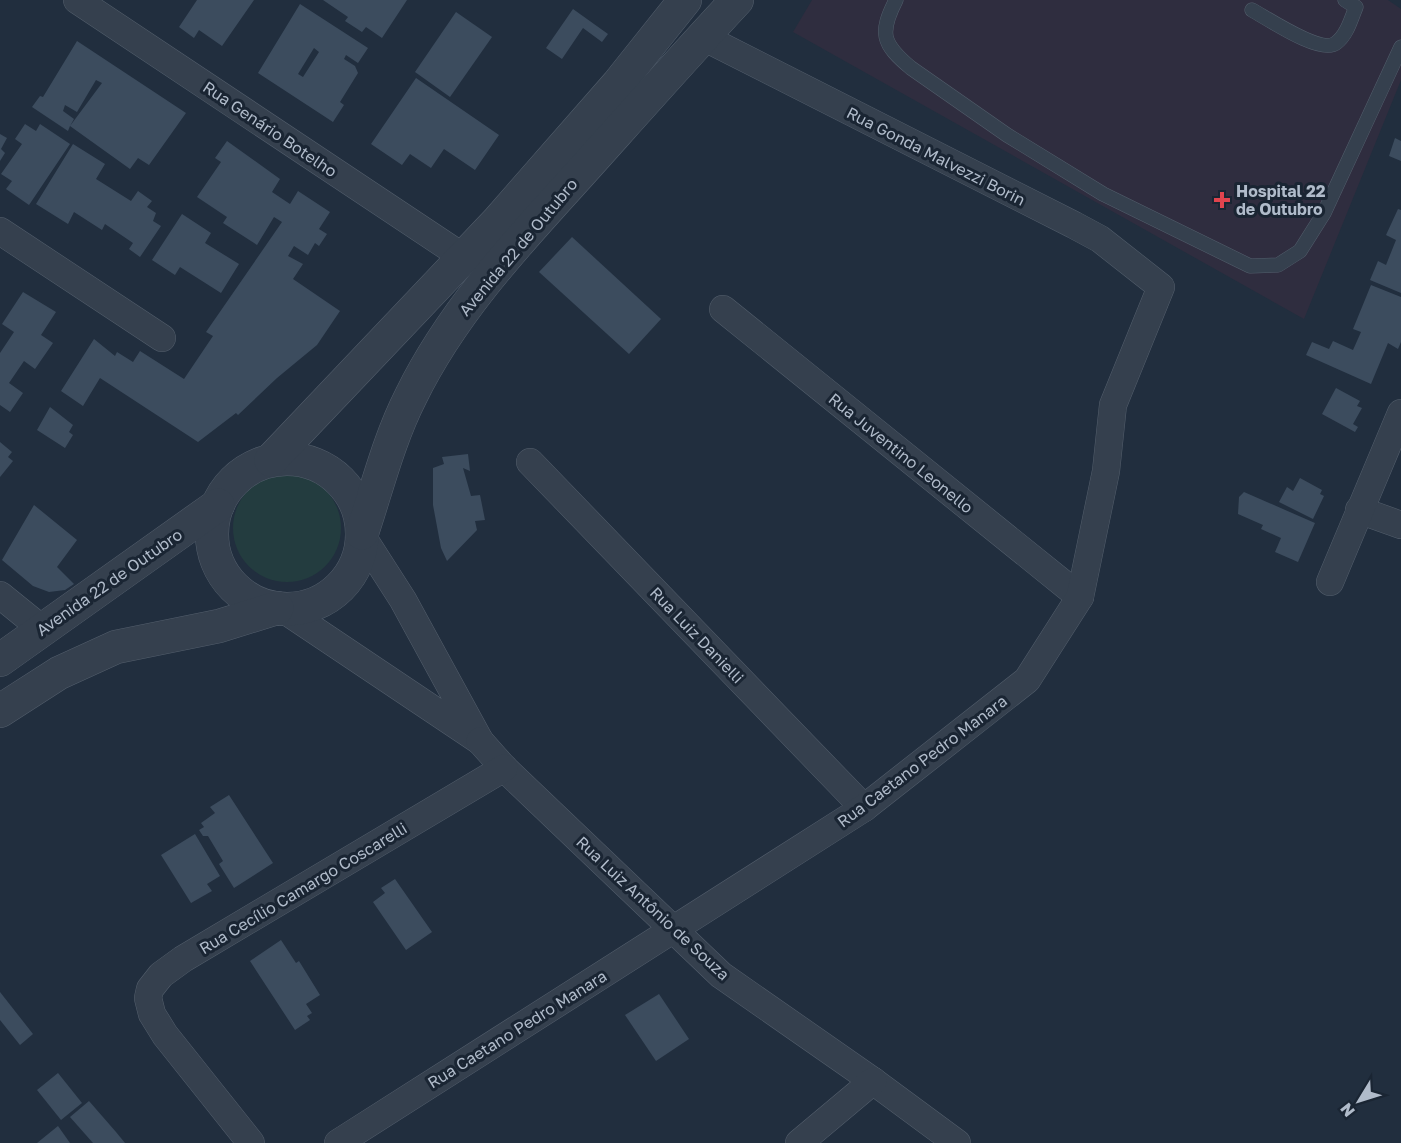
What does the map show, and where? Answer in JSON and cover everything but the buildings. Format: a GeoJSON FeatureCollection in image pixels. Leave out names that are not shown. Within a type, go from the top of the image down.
{"type":"FeatureCollection","features":[{"type":"Feature","properties":{"kind":"street","name":"Rua Genário Botelho"},"geometry":{"type":"LineString","coordinates":[[77,0],[463,257]]}},
{"type":"Feature","properties":{"kind":"street","name":"Avenida 22 de Outubro"},"geometry":{"type":"LineString","coordinates":[[271,460],[498,221],[618,84],[685,0]]}},
{"type":"Feature","properties":{"kind":"street","name":"Avenida 22 de Outubro"},"geometry":{"type":"LineString","coordinates":[[362,535],[396,431],[411,396],[434,353],[466,306],[518,242],[737,0]]}},
{"type":"Feature","properties":{"kind":"street","name":"Rua Gonda Malvezzi Borin"},"geometry":{"type":"LineString","coordinates":[[703,37],[1100,239],[1161,286]]}},
{"type":"Feature","properties":{"kind":"street"},"geometry":{"type":"LineString","coordinates":[[0,231],[162,338]]}},
{"type":"Feature","properties":{"kind":"street","name":"Rua Caetano Pedro Manara"},"geometry":{"type":"LineString","coordinates":[[338,1143],[864,808],[1027,680],[1080,597],[1106,471],[1113,405],[1161,286]]}},
{"type":"Feature","properties":{"kind":"street","name":"Rua Juventino Leonello"},"geometry":{"type":"LineString","coordinates":[[723,309],[1080,597]]}},
{"type":"Feature","properties":{"kind":"street"},"geometry":{"type":"LineString","coordinates":[[1330,582],[1401,413]]}},
{"type":"Feature","properties":{"kind":"street"},"geometry":{"type":"LineString","coordinates":[[0,711],[59,674],[116,647],[219,626],[280,609],[313,604],[337,591],[354,569],[360,551],[361,520],[352,495],[334,475],[297,459],[271,460],[257,465],[229,486],[218,504],[213,541],[215,554],[226,576],[248,597],[265,606],[280,609],[480,741]]}},
{"type":"Feature","properties":{"kind":"street","name":"Rua Luiz Danielli"},"geometry":{"type":"LineString","coordinates":[[530,462],[864,808]]}},
{"type":"Feature","properties":{"kind":"street","name":"Avenida 22 de Outubro"},"geometry":{"type":"LineString","coordinates":[[0,660],[218,504]]}},
{"type":"Feature","properties":{"kind":"street"},"geometry":{"type":"LineString","coordinates":[[1359,510],[1401,525]]}},
{"type":"Feature","properties":{"kind":"street"},"geometry":{"type":"LineString","coordinates":[[362,535],[403,600],[480,741]]}},
{"type":"Feature","properties":{"kind":"street"},"geometry":{"type":"LineString","coordinates":[[0,595],[42,629]]}},
{"type":"Feature","properties":{"kind":"street","name":"Rua Luiz Antônio de Souza"},"geometry":{"type":"LineString","coordinates":[[480,741],[504,768],[721,975],[957,1143]]}},
{"type":"Feature","properties":{"kind":"street","name":"Rua Cecílio Camargo Coscarelli"},"geometry":{"type":"LineString","coordinates":[[251,1143],[165,1035],[152,1014],[148,998],[150,989],[161,975],[193,954],[504,768]]}},
{"type":"Feature","properties":{"kind":"street"},"geometry":{"type":"LineString","coordinates":[[799,1143],[873,1081]]}},
{"type":"Feature","properties":{"kind":"lane"},"geometry":{"type":"LineString","coordinates":[[896,0],[885,24],[885,39],[899,58],[911,68],[1006,135],[1103,194],[1250,266],[1278,265],[1300,251],[1324,213],[1401,47]]}},
{"type":"Feature","properties":{"kind":"lane"},"geometry":{"type":"LineString","coordinates":[[1252,10],[1314,44],[1326,47],[1341,38],[1356,7],[1345,0]]}},
{"type":"Feature","properties":{"kind":"shaded area","name":"Hospital 22 de Outubro"},"geometry":{"type":"Polygon","coordinates":[[[812,0],[1388,0],[1401,9],[1401,80],[1304,319],[793,32],[812,0]]]}},
{"type":"Feature","properties":{"kind":"green space"},"geometry":{"type":"Polygon","coordinates":[[[287,474],[308,478],[325,490],[337,507],[341,528],[337,549],[325,566],[308,578],[287,582],[266,578],[249,566],[237,549],[233,528],[237,507],[249,490],[266,478],[287,474]]]}},
{"type":"Feature","properties":{"kind":"place","name":"Hospital 22 de Outubro"},"geometry":{"type":"Point","coordinates":[1222,200]}}]}
